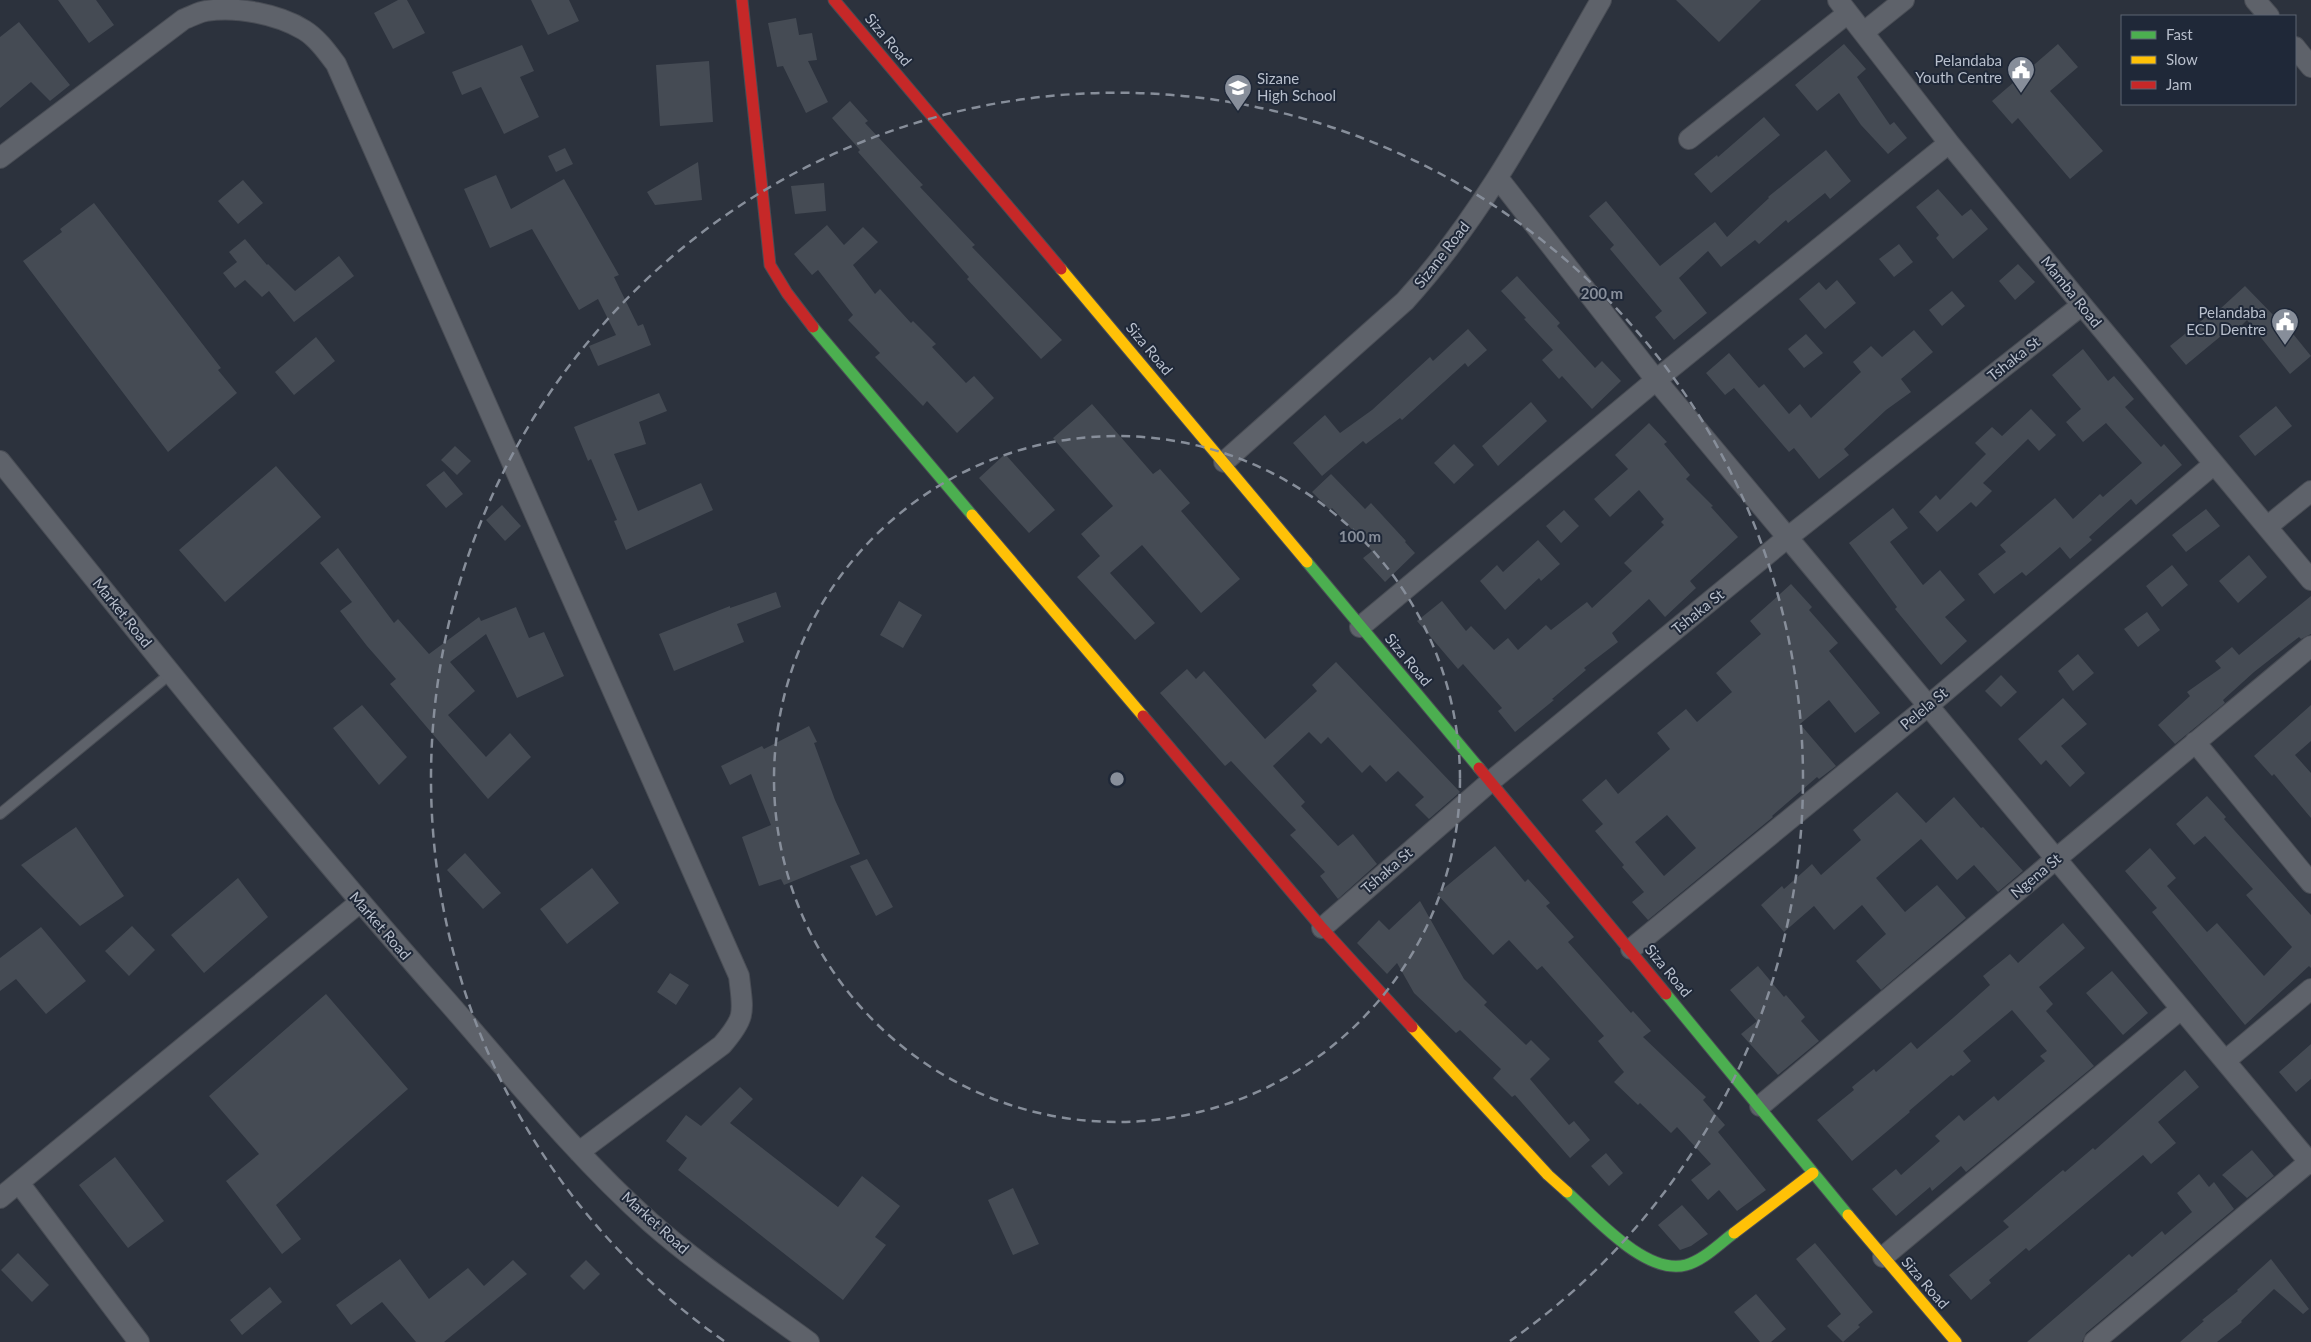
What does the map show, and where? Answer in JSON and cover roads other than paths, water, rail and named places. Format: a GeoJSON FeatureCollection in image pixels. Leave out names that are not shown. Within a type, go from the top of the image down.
{"type":"FeatureCollection","features":[{"type":"Feature","properties":{"kind":"street"},"geometry":{"type":"LineString","coordinates":[[742,0],[770,265],[787,294],[810,324],[1322,928],[1548,1175],[1633,1251],[1653,1262],[1675,1267],[1699,1260],[1813,1173]]}},
{"type":"Feature","properties":{"kind":"street","name":"Siza Road"},"geometry":{"type":"LineString","coordinates":[[834,0],[1491,781],[1760,1106],[1813,1173],[1956,1342]]}},
{"type":"Feature","properties":{"kind":"street","name":"Sizane Road"},"geometry":{"type":"LineString","coordinates":[[1224,462],[1405,301],[1452,244],[1498,178],[1602,0]]}},
{"type":"Feature","properties":{"kind":"street"},"geometry":{"type":"LineString","coordinates":[[1864,32],[1904,0]]}},
{"type":"Feature","properties":{"kind":"street"},"geometry":{"type":"LineString","coordinates":[[2256,0],[2268,15]]}},
{"type":"Feature","properties":{"kind":"street"},"geometry":{"type":"LineString","coordinates":[[1689,140],[1843,6]]}},
{"type":"Feature","properties":{"kind":"street","name":"Mamba Road"},"geometry":{"type":"LineString","coordinates":[[1843,6],[1949,143],[2311,580]]}},
{"type":"Feature","properties":{"kind":"street"},"geometry":{"type":"LineString","coordinates":[[0,158],[184,19],[204,11],[229,10],[258,14],[285,22],[304,31],[322,46],[336,64],[739,976],[743,1013],[734,1031],[722,1045],[580,1152]]}},
{"type":"Feature","properties":{"kind":"street"},"geometry":{"type":"LineString","coordinates":[[2296,48],[2311,67]]}},
{"type":"Feature","properties":{"kind":"street"},"geometry":{"type":"LineString","coordinates":[[1360,626],[1656,380],[1949,143]]}},
{"type":"Feature","properties":{"kind":"street"},"geometry":{"type":"LineString","coordinates":[[1498,178],[1656,380],[1787,538],[1930,705],[2310,1163],[2094,1342]]}},
{"type":"Feature","properties":{"kind":"street","name":"Tshaka St"},"geometry":{"type":"LineString","coordinates":[[1322,928],[1491,781],[1787,538],[2082,305]]}},
{"type":"Feature","properties":{"kind":"street","name":"Market Road"},"geometry":{"type":"LineString","coordinates":[[0,461],[170,674],[360,903],[580,1152],[650,1221],[692,1255],[809,1342]]}},
{"type":"Feature","properties":{"kind":"street","name":"Pelela St"},"geometry":{"type":"LineString","coordinates":[[1631,949],[1930,705],[2214,464]]}},
{"type":"Feature","properties":{"kind":"street"},"geometry":{"type":"LineString","coordinates":[[2268,526],[2311,491]]}},
{"type":"Feature","properties":{"kind":"street","name":"Ngena St"},"geometry":{"type":"LineString","coordinates":[[1760,1106],[2311,646]]}},
{"type":"Feature","properties":{"kind":"street"},"geometry":{"type":"LineString","coordinates":[[2194,742],[2311,883]]}},
{"type":"Feature","properties":{"kind":"street"},"geometry":{"type":"LineString","coordinates":[[0,1198],[360,903]]}},
{"type":"Feature","properties":{"kind":"street"},"geometry":{"type":"LineString","coordinates":[[2225,1061],[2311,989]]}},
{"type":"Feature","properties":{"kind":"street"},"geometry":{"type":"LineString","coordinates":[[1883,1257],[2181,1009]]}},
{"type":"Feature","properties":{"kind":"street"},"geometry":{"type":"LineString","coordinates":[[19,1183],[139,1342]]}},
{"type":"Feature","properties":{"kind":"lane"},"geometry":{"type":"LineString","coordinates":[[0,814],[170,674]]}},
{"type":"Feature","properties":{"kind":"place","name":"Pelandaba Youth Centre"},"geometry":{"type":"Point","coordinates":[2021,94]}},
{"type":"Feature","properties":{"kind":"place","name":"Sizane High School"},"geometry":{"type":"Point","coordinates":[1238,112]}},
{"type":"Feature","properties":{"kind":"place","name":"Pelandaba ECD Dentre"},"geometry":{"type":"Point","coordinates":[2285,346]}}]}
